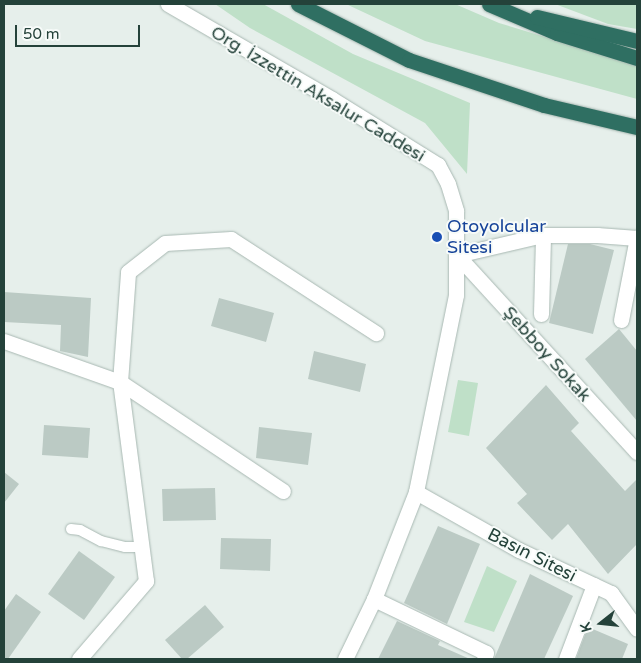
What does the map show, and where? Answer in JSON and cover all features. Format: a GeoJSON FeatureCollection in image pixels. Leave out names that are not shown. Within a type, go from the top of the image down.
{"type":"FeatureCollection","features":[{"type":"Feature","properties":{"kind":"highway"},"geometry":{"type":"LineString","coordinates":[[298,4],[417,63],[544,105],[637,127]]}},
{"type":"Feature","properties":{"kind":"highway"},"geometry":{"type":"LineString","coordinates":[[489,4],[557,33],[637,58]]}},
{"type":"Feature","properties":{"kind":"highway"},"geometry":{"type":"LineString","coordinates":[[514,15],[539,17],[637,41]]}},
{"type":"Feature","properties":{"kind":"street","name":"Org. İzzettin Aksalur Caddesi"},"geometry":{"type":"LineString","coordinates":[[168,4],[332,99],[438,165],[448,184],[456,211],[456,295],[416,492],[374,599],[345,659]]}},
{"type":"Feature","properties":{"kind":"street"},"geometry":{"type":"LineString","coordinates":[[457,255],[543,235],[597,234],[637,238],[621,320]]}},
{"type":"Feature","properties":{"kind":"street"},"geometry":{"type":"LineString","coordinates":[[540,314],[543,235]]}},
{"type":"Feature","properties":{"kind":"street"},"geometry":{"type":"LineString","coordinates":[[79,659],[146,581],[120,382],[128,272],[165,243],[231,239],[376,333]]}},
{"type":"Feature","properties":{"kind":"street","name":"Şebboy Sokak"},"geometry":{"type":"LineString","coordinates":[[457,255],[637,452]]}},
{"type":"Feature","properties":{"kind":"street"},"geometry":{"type":"LineString","coordinates":[[4,341],[120,382],[283,491]]}},
{"type":"Feature","properties":{"kind":"street","name":"Basın Sitesi"},"geometry":{"type":"LineString","coordinates":[[416,492],[519,550],[611,593],[637,630]]}},
{"type":"Feature","properties":{"kind":"street"},"geometry":{"type":"LineString","coordinates":[[566,659],[594,586]]}},
{"type":"Feature","properties":{"kind":"street"},"geometry":{"type":"LineString","coordinates":[[374,599],[486,653],[484,659]]}},
{"type":"Feature","properties":{"kind":"lane"},"geometry":{"type":"LineString","coordinates":[[71,529],[80,530],[101,541],[125,547],[141,547]]}},
{"type":"Feature","properties":{"kind":"green space"},"geometry":{"type":"Polygon","coordinates":[[[215,4],[263,4],[353,54],[470,103],[467,174],[425,123],[250,28],[215,4]]]}},
{"type":"Feature","properties":{"kind":"green space"},"geometry":{"type":"Polygon","coordinates":[[[346,4],[455,4],[499,23],[637,65],[637,99],[425,41],[346,4]]]}},
{"type":"Feature","properties":{"kind":"green space"},"geometry":{"type":"Polygon","coordinates":[[[555,4],[637,4],[637,29],[608,24],[555,4]]]}},
{"type":"Feature","properties":{"kind":"green space"},"geometry":{"type":"Polygon","coordinates":[[[458,380],[478,383],[469,436],[448,432],[458,380]]]}},
{"type":"Feature","properties":{"kind":"green space"},"geometry":{"type":"Polygon","coordinates":[[[487,566],[517,581],[494,632],[464,622],[487,566]]]}},
{"type":"Feature","properties":{"kind":"building"},"geometry":{"type":"Polygon","coordinates":[[[568,244],[590,244],[614,250],[593,334],[549,323],[568,244]]]}},
{"type":"Feature","properties":{"kind":"building"},"geometry":{"type":"Polygon","coordinates":[[[4,292],[91,298],[88,357],[60,351],[61,325],[4,322],[4,292]]]}},
{"type":"Feature","properties":{"kind":"building"},"geometry":{"type":"Polygon","coordinates":[[[219,298],[274,313],[266,342],[211,326],[219,298]]]}},
{"type":"Feature","properties":{"kind":"building"},"geometry":{"type":"Polygon","coordinates":[[[619,329],[637,351],[637,421],[585,359],[619,329]]]}},
{"type":"Feature","properties":{"kind":"building"},"geometry":{"type":"Polygon","coordinates":[[[314,351],[366,364],[360,392],[308,379],[314,351]]]}},
{"type":"Feature","properties":{"kind":"building"},"geometry":{"type":"Polygon","coordinates":[[[546,385],[579,423],[571,431],[625,491],[637,479],[637,544],[608,574],[568,524],[552,540],[517,503],[527,494],[486,448],[546,385]]]}},
{"type":"Feature","properties":{"kind":"building"},"geometry":{"type":"Polygon","coordinates":[[[44,425],[90,428],[88,458],[42,455],[44,425]]]}},
{"type":"Feature","properties":{"kind":"building"},"geometry":{"type":"Polygon","coordinates":[[[259,427],[312,433],[308,465],[256,458],[259,427]]]}},
{"type":"Feature","properties":{"kind":"building"},"geometry":{"type":"Polygon","coordinates":[[[4,472],[19,484],[4,503],[4,472]]]}},
{"type":"Feature","properties":{"kind":"building"},"geometry":{"type":"Polygon","coordinates":[[[215,488],[216,520],[163,521],[162,489],[215,488]]]}},
{"type":"Feature","properties":{"kind":"building"},"geometry":{"type":"Polygon","coordinates":[[[438,526],[480,544],[447,624],[404,603],[438,526]]]}},
{"type":"Feature","properties":{"kind":"building"},"geometry":{"type":"Polygon","coordinates":[[[221,538],[271,539],[270,571],[220,569],[221,538]]]}},
{"type":"Feature","properties":{"kind":"building"},"geometry":{"type":"Polygon","coordinates":[[[79,551],[115,577],[84,620],[48,594],[79,551]]]}},
{"type":"Feature","properties":{"kind":"building"},"geometry":{"type":"Polygon","coordinates":[[[530,574],[573,596],[544,659],[494,659],[530,574]]]}},
{"type":"Feature","properties":{"kind":"building"},"geometry":{"type":"Polygon","coordinates":[[[16,594],[41,612],[8,659],[4,659],[4,611],[16,594]]]}},
{"type":"Feature","properties":{"kind":"building"},"geometry":{"type":"Polygon","coordinates":[[[205,605],[224,627],[187,659],[182,659],[165,640],[205,605]]]}},
{"type":"Feature","properties":{"kind":"building"},"geometry":{"type":"Polygon","coordinates":[[[397,621],[440,641],[438,645],[470,659],[378,659],[397,621]]]}},
{"type":"Feature","properties":{"kind":"building"},"geometry":{"type":"Polygon","coordinates":[[[588,627],[628,644],[622,659],[576,659],[588,627]]]}},
{"type":"Feature","properties":{"kind":"place","name":"Otoyolcular Sitesi"},"geometry":{"type":"Point","coordinates":[437,237]}}]}
